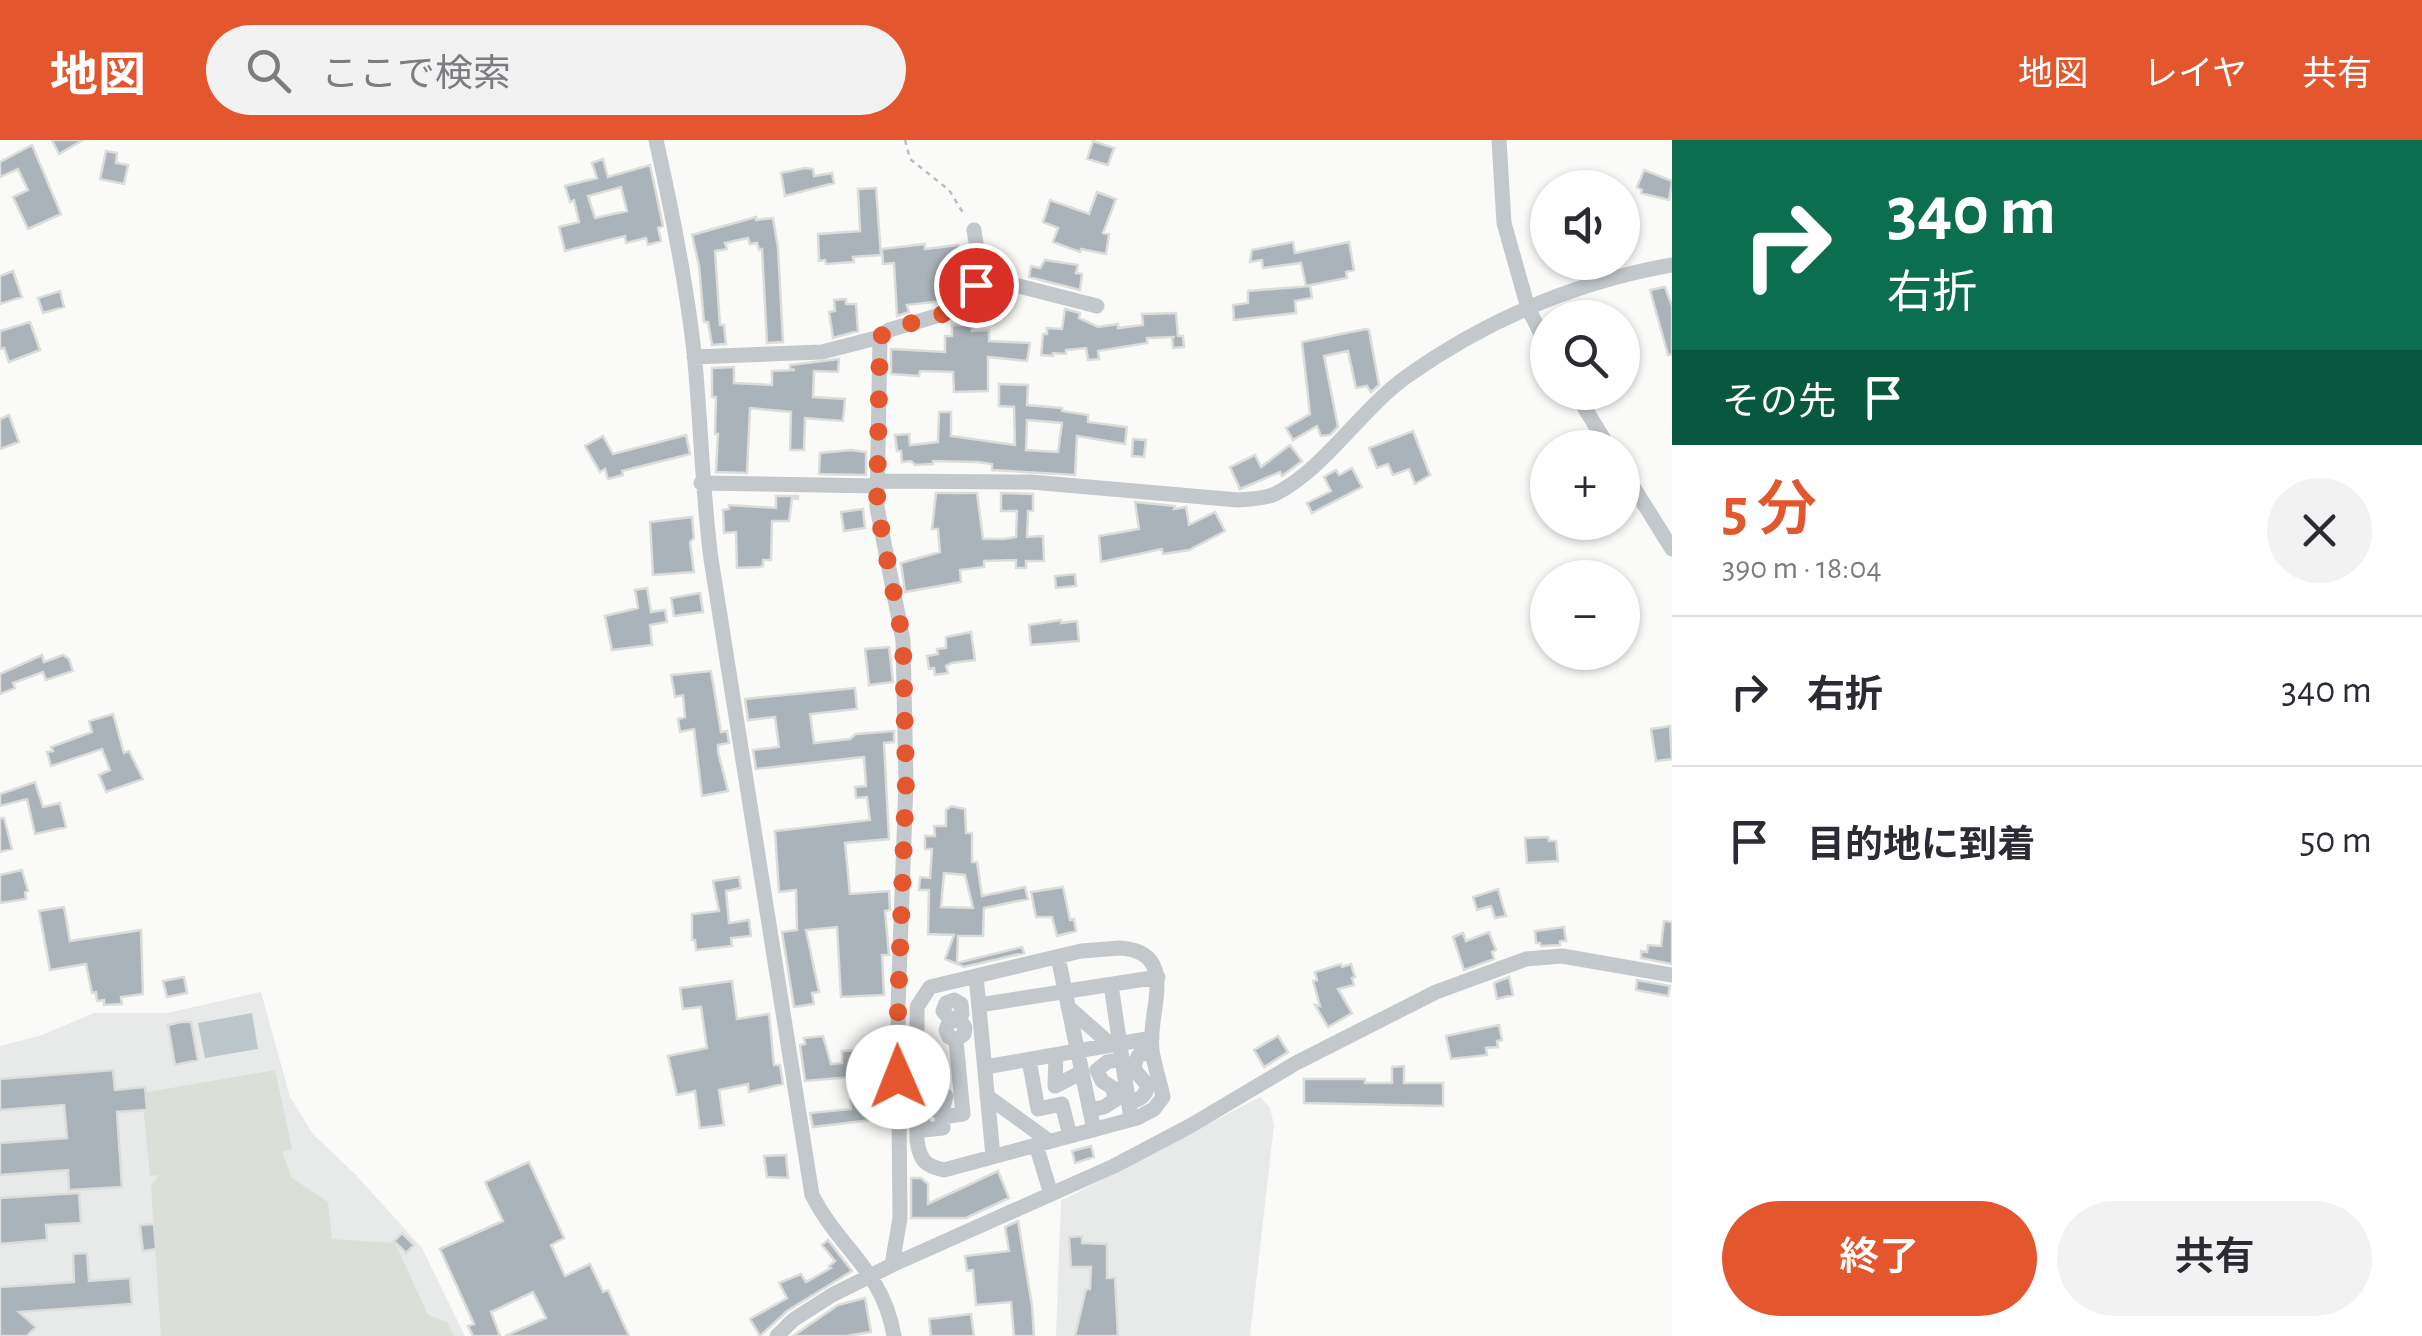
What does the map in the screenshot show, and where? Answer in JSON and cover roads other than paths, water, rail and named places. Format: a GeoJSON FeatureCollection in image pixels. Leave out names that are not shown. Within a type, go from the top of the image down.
{"type":"FeatureCollection","features":[{"type":"Feature","properties":{"kind":"street"},"geometry":{"type":"LineString","coordinates":[[656,140],[683,264],[694,356],[702,483],[734,710],[812,1194],[824,1218],[872,1275],[894,1336]]}},
{"type":"Feature","properties":{"kind":"street"},"geometry":{"type":"LineString","coordinates":[[1499,140],[1500,201],[1530,312]]}},
{"type":"Feature","properties":{"kind":"street"},"geometry":{"type":"LineString","coordinates":[[694,356],[822,352],[967,307],[972,302],[976,275],[974,230]]}},
{"type":"Feature","properties":{"kind":"street"},"geometry":{"type":"LineString","coordinates":[[702,483],[1030,482],[1238,500],[1272,496],[1301,478],[1403,379],[1464,340],[1584,286],[1672,265]]}},
{"type":"Feature","properties":{"kind":"street"},"geometry":{"type":"LineString","coordinates":[[976,275],[1097,306]]}},
{"type":"Feature","properties":{"kind":"street"},"geometry":{"type":"LineString","coordinates":[[880,337],[880,536],[903,640],[906,782],[898,1007],[900,1218],[892,1265]]}},
{"type":"Feature","properties":{"kind":"street"},"geometry":{"type":"LineString","coordinates":[[1640,497],[1672,548]]}},
{"type":"Feature","properties":{"kind":"street"},"geometry":{"type":"LineString","coordinates":[[1133,949],[1151,959],[1158,978],[1152,1045],[1162,1097],[1154,1110],[1130,1111],[1094,1130],[944,1170],[929,1167],[920,1158],[916,1007],[930,987],[976,976],[1081,951],[1133,949]]}},
{"type":"Feature","properties":{"kind":"street"},"geometry":{"type":"LineString","coordinates":[[777,1336],[832,1295],[1175,1134],[1296,1063],[1436,992],[1526,960],[1562,956],[1672,975]]}},
{"type":"Feature","properties":{"kind":"street"},"geometry":{"type":"LineString","coordinates":[[1058,958],[1094,1130]]}},
{"type":"Feature","properties":{"kind":"street"},"geometry":{"type":"LineString","coordinates":[[976,976],[993,1156]]}},
{"type":"Feature","properties":{"kind":"street"},"geometry":{"type":"LineString","coordinates":[[979,1005],[1067,1000],[1111,985],[1158,978]]}},
{"type":"Feature","properties":{"kind":"street"},"geometry":{"type":"LineString","coordinates":[[1111,985],[1115,1043],[1122,1059],[1130,1111]]}},
{"type":"Feature","properties":{"kind":"street"},"geometry":{"type":"LineString","coordinates":[[1067,1000],[1115,1043]]}},
{"type":"Feature","properties":{"kind":"street"},"geometry":{"type":"LineString","coordinates":[[946,1096],[943,1108],[922,1111],[919,1119],[923,1130],[942,1128],[942,1116],[963,1114],[956,1040],[965,1028],[955,1020]]}},
{"type":"Feature","properties":{"kind":"street"},"geometry":{"type":"LineString","coordinates":[[985,1067],[1115,1043],[1152,1045]]}},
{"type":"Feature","properties":{"kind":"street"},"geometry":{"type":"LineString","coordinates":[[1056,1055],[1054,1086],[1082,1072]]}},
{"type":"Feature","properties":{"kind":"street"},"geometry":{"type":"LineString","coordinates":[[1090,1110],[1104,1108],[1115,1100],[1114,1088],[1102,1081],[1097,1070],[1107,1062],[1122,1059]]}},
{"type":"Feature","properties":{"kind":"street"},"geometry":{"type":"LineString","coordinates":[[1028,1060],[1038,1109],[1062,1104],[1070,1136]]}},
{"type":"Feature","properties":{"kind":"street"},"geometry":{"type":"LineString","coordinates":[[987,1096],[1043,1143],[1052,1194]]}}]}
